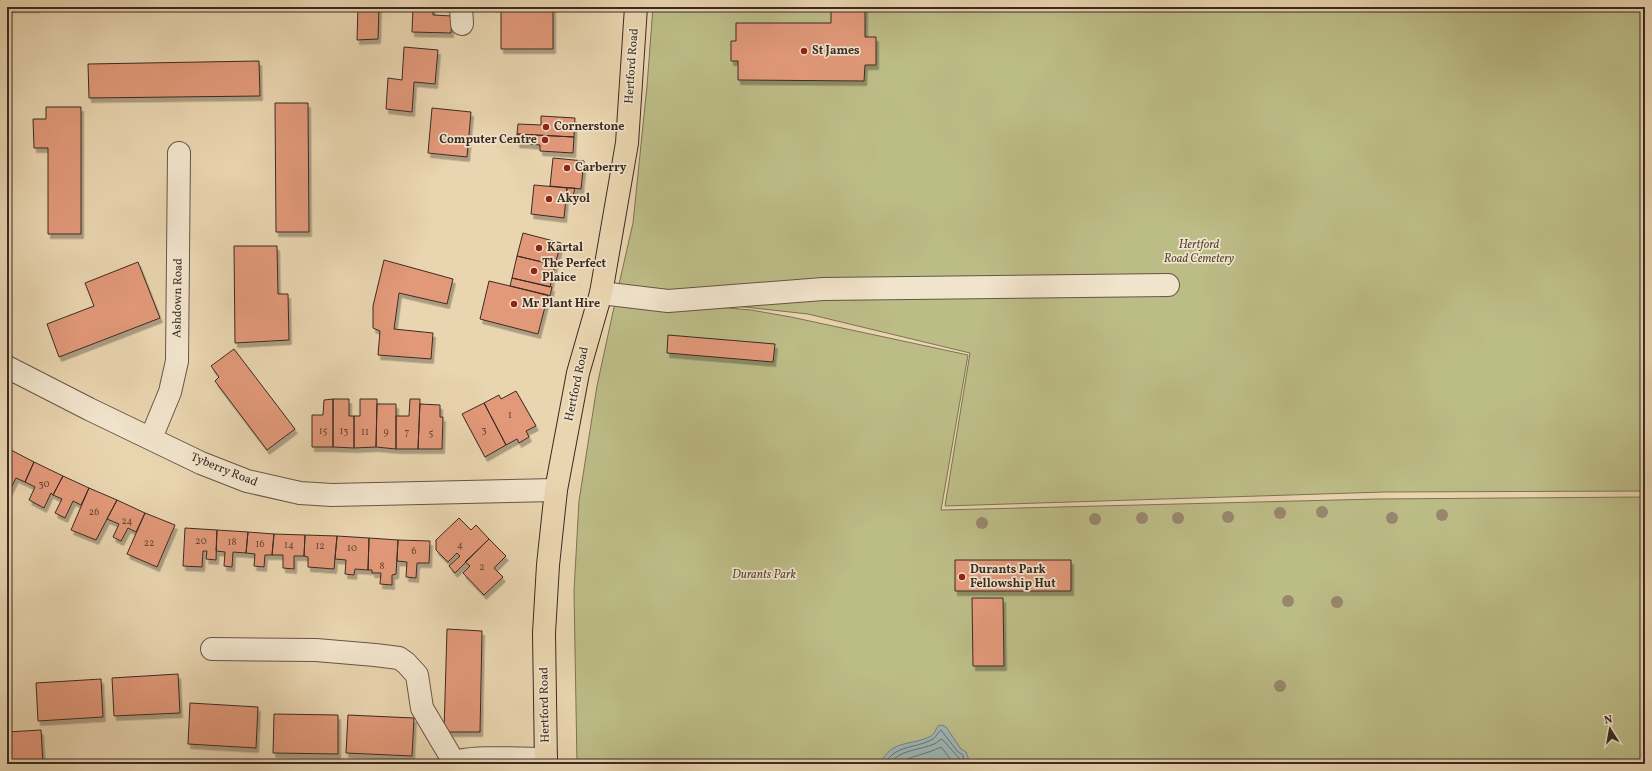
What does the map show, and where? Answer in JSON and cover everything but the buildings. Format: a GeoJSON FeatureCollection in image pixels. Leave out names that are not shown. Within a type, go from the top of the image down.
{"type":"FeatureCollection","features":[{"type":"Feature","properties":{"kind":"main road","name":"Hertford Road"},"geometry":{"type":"LineString","coordinates":[[546,762],[544,633],[548,565],[556,490],[578,372],[601,293],[626,143],[636,7]]}},
{"type":"Feature","properties":{"kind":"street","name":"Ashdown Road"},"geometry":{"type":"LineString","coordinates":[[151,438],[170,392],[177,362],[179,153]]}},
{"type":"Feature","properties":{"kind":"street"},"geometry":{"type":"LineString","coordinates":[[601,293],[668,301],[823,289],[1168,285]]}},
{"type":"Feature","properties":{"kind":"street","name":"Tyberry Road"},"geometry":{"type":"LineString","coordinates":[[7,367],[201,463],[247,482],[300,493],[332,495],[556,490]]}},
{"type":"Feature","properties":{"kind":"street"},"geometry":{"type":"LineString","coordinates":[[212,649],[316,650],[400,658],[417,675],[422,708],[453,763],[473,758],[546,762]]}},
{"type":"Feature","properties":{"kind":"green space","name":"Hertford Road Cemetery"},"geometry":{"type":"Polygon","coordinates":[[[653,7],[1645,7],[1645,491],[1384,492],[945,506],[970,353],[808,314],[617,293],[633,223],[647,86],[653,7]]]}},
{"type":"Feature","properties":{"kind":"green space","name":"Durants Park"},"geometry":{"type":"Polygon","coordinates":[[[616,298],[751,310],[791,317],[968,355],[941,510],[1376,499],[1645,497],[1645,764],[577,764],[574,591],[579,501],[597,386],[616,298]]]}},
{"type":"Feature","properties":{"kind":"water"},"geometry":{"type":"Polygon","coordinates":[[[942,725],[946,727],[961,749],[966,752],[968,764],[880,764],[890,750],[902,744],[931,736],[938,726],[942,725]]]}},
{"type":"Feature","properties":{"kind":"place","name":"St James"},"geometry":{"type":"Point","coordinates":[804,51]}},
{"type":"Feature","properties":{"kind":"place","name":"Cornerstone"},"geometry":{"type":"Point","coordinates":[546,127]}},
{"type":"Feature","properties":{"kind":"place","name":"Computer Centre"},"geometry":{"type":"Point","coordinates":[545,140]}},
{"type":"Feature","properties":{"kind":"place","name":"Carberry"},"geometry":{"type":"Point","coordinates":[567,168]}},
{"type":"Feature","properties":{"kind":"place","name":"Akyol"},"geometry":{"type":"Point","coordinates":[549,199]}},
{"type":"Feature","properties":{"kind":"place","name":"Kartal"},"geometry":{"type":"Point","coordinates":[539,248]}},
{"type":"Feature","properties":{"kind":"place","name":"The Perfect Plaice"},"geometry":{"type":"Point","coordinates":[534,271]}},
{"type":"Feature","properties":{"kind":"place","name":"Mr Plant Hire"},"geometry":{"type":"Point","coordinates":[514,304]}},
{"type":"Feature","properties":{"kind":"place","name":"Durants Park Fellowship Hut"},"geometry":{"type":"Point","coordinates":[962,577]}}]}
